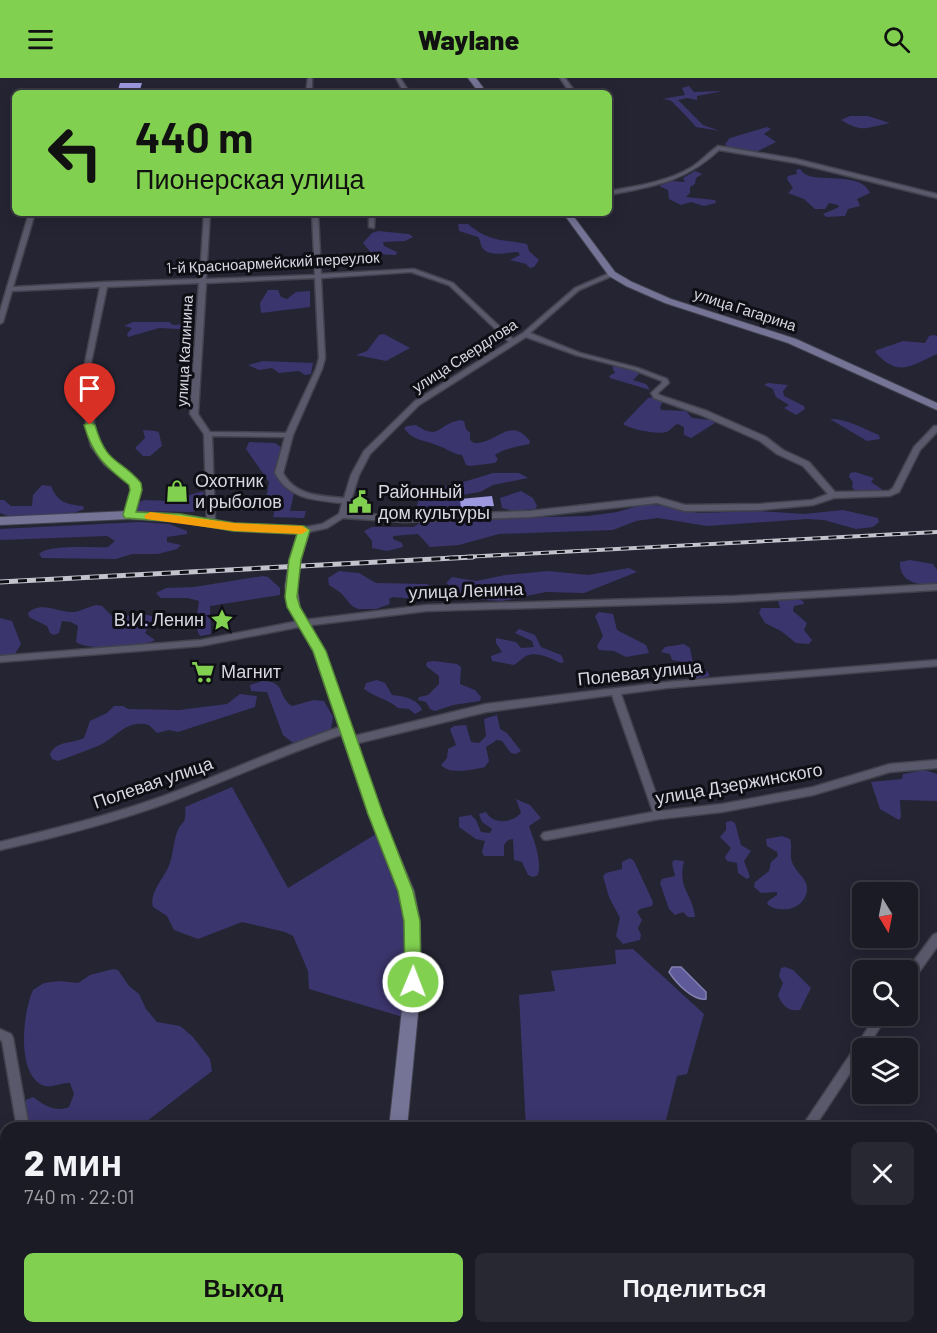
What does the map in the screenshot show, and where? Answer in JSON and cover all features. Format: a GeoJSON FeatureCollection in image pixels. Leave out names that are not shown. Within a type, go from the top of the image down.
{"type":"FeatureCollection","features":[{"type":"Feature","properties":{"kind":"street"},"geometry":{"type":"LineString","coordinates":[[612,192],[678,177],[699,166],[718,148],[806,163],[937,196]]}},
{"type":"Feature","properties":{"kind":"street"},"geometry":{"type":"LineString","coordinates":[[0,322],[31,216]]}},
{"type":"Feature","properties":{"kind":"street","name":"улица Калинина"},"geometry":{"type":"LineString","coordinates":[[207,216],[194,414],[208,434],[211,523]]}},
{"type":"Feature","properties":{"kind":"street"},"geometry":{"type":"LineString","coordinates":[[315,216],[320,274],[322,358],[289,435],[279,473],[281,478],[298,492],[347,501]]}},
{"type":"Feature","properties":{"kind":"street"},"geometry":{"type":"LineString","coordinates":[[372,216],[372,226]]}},
{"type":"Feature","properties":{"kind":"street","name":"улица Гагарина"},"geometry":{"type":"LineString","coordinates":[[569,216],[612,274],[668,301],[792,341],[937,407]]}},
{"type":"Feature","properties":{"kind":"street","name":"1-й Красноармейский переулок"},"geometry":{"type":"LineString","coordinates":[[0,293],[104,284],[366,274],[403,269],[451,284],[513,342]]}},
{"type":"Feature","properties":{"kind":"street","name":"улица Свердлова"},"geometry":{"type":"LineString","coordinates":[[342,515],[360,463],[384,434],[431,393],[525,334],[578,289],[612,274]]}},
{"type":"Feature","properties":{"kind":"street"},"geometry":{"type":"LineString","coordinates":[[104,284],[88,363],[90,425],[95,446],[108,463],[135,483],[136,490],[129,515]]}},
{"type":"Feature","properties":{"kind":"street"},"geometry":{"type":"LineString","coordinates":[[525,334],[578,354],[636,369],[665,380],[666,384],[654,393],[656,396],[704,413],[763,439],[780,452],[806,464],[832,495]]}},
{"type":"Feature","properties":{"kind":"street"},"geometry":{"type":"LineString","coordinates":[[0,521],[129,515],[180,518],[234,527],[304,530],[324,526],[342,515],[404,519],[530,514],[650,500],[664,500],[686,508],[759,507],[813,502],[832,495],[885,494],[896,490],[917,449],[937,428]]}},
{"type":"Feature","properties":{"kind":"street"},"geometry":{"type":"LineString","coordinates":[[208,434],[289,435]]}},
{"type":"Feature","properties":{"kind":"street"},"geometry":{"type":"LineString","coordinates":[[304,530],[295,560],[291,597],[294,607],[319,651],[405,891],[412,921],[413,982],[399,1122]]}},
{"type":"Feature","properties":{"kind":"street","name":"улица Ленина"},"geometry":{"type":"LineString","coordinates":[[0,659],[201,643],[304,624],[427,608],[735,599],[937,587]]}},
{"type":"Feature","properties":{"kind":"street","name":"Полевая улица"},"geometry":{"type":"LineString","coordinates":[[0,846],[140,808],[234,772],[293,746],[486,708],[615,691],[937,663]]}},
{"type":"Feature","properties":{"kind":"street"},"geometry":{"type":"LineString","coordinates":[[615,691],[659,815]]}},
{"type":"Feature","properties":{"kind":"street","name":"улица Дзержинского"},"geometry":{"type":"LineString","coordinates":[[546,836],[659,815],[722,808],[813,791],[890,768],[937,764]]}},
{"type":"Feature","properties":{"kind":"street"},"geometry":{"type":"LineString","coordinates":[[918,964],[937,938]]}},
{"type":"Feature","properties":{"kind":"street"},"geometry":{"type":"LineString","coordinates":[[811,1122],[875,1026]]}},
{"type":"Feature","properties":{"kind":"street"},"geometry":{"type":"LineString","coordinates":[[0,1034],[7,1038],[22,1122]]}},
{"type":"Feature","properties":{"kind":"shaded area"},"geometry":{"type":"Polygon","coordinates":[[[689,86],[694,92],[723,91],[697,96],[697,100],[687,98],[678,100],[703,125],[720,131],[696,127],[671,101],[662,99],[685,95],[682,88],[689,86]]]}},
{"type":"Feature","properties":{"kind":"shaded area"},"geometry":{"type":"Polygon","coordinates":[[[850,116],[868,116],[890,123],[869,128],[854,127],[841,120],[850,116]]]}},
{"type":"Feature","properties":{"kind":"shaded area"},"geometry":{"type":"Polygon","coordinates":[[[767,127],[771,129],[764,134],[776,142],[756,152],[728,148],[725,144],[730,138],[767,127]]]}},
{"type":"Feature","properties":{"kind":"shaded area"},"geometry":{"type":"Polygon","coordinates":[[[800,169],[806,175],[814,177],[859,182],[866,186],[870,193],[857,199],[860,206],[848,209],[845,216],[826,217],[823,214],[839,207],[838,205],[829,203],[825,209],[815,209],[804,199],[788,193],[793,188],[787,179],[788,176],[797,174],[796,170],[800,169]]]}},
{"type":"Feature","properties":{"kind":"shaded area"},"geometry":{"type":"Polygon","coordinates":[[[695,171],[702,174],[696,178],[695,184],[690,187],[690,193],[686,197],[715,200],[716,203],[704,206],[691,202],[681,205],[669,199],[668,190],[659,186],[672,181],[685,182],[683,178],[695,171]]]}},
{"type":"Feature","properties":{"kind":"shaded area"},"geometry":{"type":"Polygon","coordinates":[[[458,224],[468,224],[496,239],[527,244],[529,251],[539,260],[534,267],[530,268],[526,264],[510,260],[520,255],[518,252],[498,254],[487,252],[478,237],[459,231],[458,224]]]}},
{"type":"Feature","properties":{"kind":"shaded area"},"geometry":{"type":"Polygon","coordinates":[[[378,231],[409,234],[413,237],[405,241],[383,242],[384,246],[397,252],[396,255],[372,254],[363,243],[372,233],[378,231]]]}},
{"type":"Feature","properties":{"kind":"shaded area"},"geometry":{"type":"Polygon","coordinates":[[[268,290],[278,290],[281,297],[287,299],[296,292],[310,291],[310,307],[261,313],[260,303],[268,290]]]}},
{"type":"Feature","properties":{"kind":"shaded area"},"geometry":{"type":"Polygon","coordinates":[[[133,322],[169,322],[173,325],[188,324],[189,326],[180,329],[159,328],[128,337],[127,334],[132,328],[124,326],[133,322]]]}},
{"type":"Feature","properties":{"kind":"shaded area"},"geometry":{"type":"Polygon","coordinates":[[[384,334],[410,348],[386,361],[356,355],[367,351],[379,335],[384,334]]]}},
{"type":"Feature","properties":{"kind":"shaded area"},"geometry":{"type":"Polygon","coordinates":[[[929,336],[937,336],[937,354],[912,365],[898,367],[891,365],[875,352],[903,341],[925,343],[929,336]]]}},
{"type":"Feature","properties":{"kind":"shaded area"},"geometry":{"type":"Polygon","coordinates":[[[263,361],[313,363],[311,374],[305,375],[299,371],[279,373],[272,368],[259,370],[248,365],[263,361]]]}},
{"type":"Feature","properties":{"kind":"shaded area"},"geometry":{"type":"Polygon","coordinates":[[[618,365],[637,371],[639,374],[633,380],[646,384],[650,390],[610,378],[609,376],[615,373],[612,367],[618,365]]]}},
{"type":"Feature","properties":{"kind":"shaded area"},"geometry":{"type":"Polygon","coordinates":[[[768,383],[788,385],[783,391],[784,396],[804,406],[805,409],[796,415],[784,408],[789,405],[776,397],[773,389],[764,385],[768,383]]]}},
{"type":"Feature","properties":{"kind":"shaded area"},"geometry":{"type":"Polygon","coordinates":[[[654,397],[663,401],[661,410],[686,411],[692,418],[710,420],[715,423],[691,438],[684,435],[684,427],[678,424],[668,431],[657,433],[631,428],[623,424],[648,398],[654,397]]]}},
{"type":"Feature","properties":{"kind":"shaded area"},"geometry":{"type":"Polygon","coordinates":[[[830,419],[855,424],[879,435],[880,439],[867,441],[830,419]]]}},
{"type":"Feature","properties":{"kind":"shaded area"},"geometry":{"type":"Polygon","coordinates":[[[460,420],[464,421],[470,433],[470,440],[474,443],[489,440],[509,431],[522,434],[530,441],[529,444],[507,449],[495,455],[498,459],[495,463],[470,466],[466,465],[462,455],[415,438],[404,428],[416,425],[434,432],[460,420]]]}},
{"type":"Feature","properties":{"kind":"shaded area"},"geometry":{"type":"Polygon","coordinates":[[[143,430],[159,433],[162,446],[150,456],[143,456],[135,448],[145,438],[143,430]]]}},
{"type":"Feature","properties":{"kind":"shaded area"},"geometry":{"type":"Polygon","coordinates":[[[249,442],[275,443],[281,447],[276,476],[294,493],[290,511],[306,511],[304,518],[273,517],[276,504],[260,502],[267,494],[269,482],[246,449],[249,442]]]}},
{"type":"Feature","properties":{"kind":"shaded area"},"geometry":{"type":"Polygon","coordinates":[[[855,472],[874,478],[871,482],[883,490],[855,490],[852,488],[853,482],[849,477],[850,473],[855,472]]]}},
{"type":"Feature","properties":{"kind":"shaded area"},"geometry":{"type":"Polygon","coordinates":[[[493,473],[519,473],[528,478],[493,485],[480,492],[461,495],[461,508],[466,510],[466,514],[414,515],[423,486],[450,486],[493,473]]]}},
{"type":"Feature","properties":{"kind":"shaded area"},"geometry":{"type":"Polygon","coordinates":[[[42,485],[51,486],[63,502],[83,506],[84,509],[71,514],[8,516],[0,513],[0,500],[4,500],[11,506],[32,506],[33,495],[42,485]]]}},
{"type":"Feature","properties":{"kind":"shaded area"},"geometry":{"type":"Polygon","coordinates":[[[203,491],[207,508],[192,512],[138,511],[134,505],[144,500],[170,501],[203,491]]]}},
{"type":"Feature","properties":{"kind":"shaded area"},"geometry":{"type":"Polygon","coordinates":[[[521,491],[533,498],[537,506],[535,509],[514,511],[502,508],[500,498],[521,491]]]}},
{"type":"Feature","properties":{"kind":"shaded area"},"geometry":{"type":"Polygon","coordinates":[[[645,504],[698,513],[757,511],[804,514],[843,510],[878,518],[879,522],[873,527],[856,529],[824,520],[807,519],[707,526],[658,518],[636,521],[613,530],[499,534],[459,545],[430,547],[418,534],[393,536],[393,539],[402,543],[403,547],[387,551],[372,548],[372,541],[364,531],[372,527],[414,527],[421,522],[433,520],[588,516],[617,512],[645,504]]]}},
{"type":"Feature","properties":{"kind":"shaded area"},"geometry":{"type":"Polygon","coordinates":[[[140,522],[169,524],[187,531],[187,534],[167,537],[167,542],[181,545],[177,549],[158,554],[132,554],[116,559],[42,558],[39,554],[61,548],[108,547],[115,541],[107,536],[0,540],[0,529],[140,522]]]}},
{"type":"Feature","properties":{"kind":"shaded area"},"geometry":{"type":"Polygon","coordinates":[[[910,560],[933,564],[937,570],[937,584],[912,582],[907,579],[903,575],[900,562],[910,560]]]}},
{"type":"Feature","properties":{"kind":"shaded area"},"geometry":{"type":"Polygon","coordinates":[[[629,568],[637,572],[584,593],[546,592],[502,601],[463,595],[446,583],[452,577],[476,581],[505,575],[548,571],[588,575],[629,568]]]}},
{"type":"Feature","properties":{"kind":"shaded area"},"geometry":{"type":"Polygon","coordinates":[[[339,571],[359,573],[376,583],[427,584],[437,589],[435,595],[426,600],[393,597],[389,599],[390,604],[376,609],[358,609],[329,585],[328,578],[339,571]]]}},
{"type":"Feature","properties":{"kind":"shaded area"},"geometry":{"type":"Polygon","coordinates":[[[268,577],[280,588],[280,595],[210,606],[211,634],[200,636],[196,623],[199,601],[188,598],[161,598],[156,593],[166,588],[194,587],[268,577]]]}},
{"type":"Feature","properties":{"kind":"shaded area"},"geometry":{"type":"Polygon","coordinates":[[[798,599],[804,604],[794,606],[793,611],[807,623],[804,630],[812,640],[809,644],[796,643],[781,631],[765,623],[759,613],[761,608],[780,608],[778,601],[798,599]]]}},
{"type":"Feature","properties":{"kind":"shaded area"},"geometry":{"type":"Polygon","coordinates":[[[97,605],[102,606],[113,617],[142,614],[152,616],[152,621],[145,633],[155,640],[139,645],[115,647],[82,645],[76,642],[78,626],[62,621],[59,633],[54,635],[50,633],[47,626],[29,617],[28,613],[33,609],[44,607],[74,612],[97,605]]]}},
{"type":"Feature","properties":{"kind":"shaded area"},"geometry":{"type":"Polygon","coordinates":[[[599,612],[613,614],[617,630],[646,645],[649,653],[626,657],[614,651],[599,650],[597,646],[603,636],[595,616],[599,612]]]}},
{"type":"Feature","properties":{"kind":"shaded area"},"geometry":{"type":"Polygon","coordinates":[[[0,618],[12,621],[21,644],[15,654],[0,656],[0,618]]]}},
{"type":"Feature","properties":{"kind":"shaded area"},"geometry":{"type":"Polygon","coordinates":[[[519,629],[535,635],[541,647],[561,655],[564,662],[560,663],[534,654],[526,656],[514,665],[492,661],[491,656],[502,652],[496,643],[496,638],[516,642],[521,648],[534,647],[532,641],[515,633],[519,629]]]}},
{"type":"Feature","properties":{"kind":"shaded area"},"geometry":{"type":"Polygon","coordinates":[[[684,644],[690,648],[693,663],[707,671],[710,676],[698,679],[688,672],[683,662],[672,660],[670,654],[661,652],[665,647],[684,644]]]}},
{"type":"Feature","properties":{"kind":"shaded area"},"geometry":{"type":"Polygon","coordinates":[[[427,662],[457,664],[461,667],[460,684],[475,690],[481,697],[480,701],[453,705],[435,711],[430,709],[426,702],[418,700],[419,697],[428,695],[439,684],[439,676],[426,666],[427,662]]]}},
{"type":"Feature","properties":{"kind":"shaded area"},"geometry":{"type":"Polygon","coordinates":[[[377,680],[385,683],[392,695],[414,701],[422,710],[415,714],[409,709],[398,708],[364,689],[366,683],[377,680]]]}},
{"type":"Feature","properties":{"kind":"shaded area"},"geometry":{"type":"Polygon","coordinates":[[[262,681],[279,687],[284,698],[292,706],[314,700],[324,701],[333,717],[331,729],[293,743],[283,735],[267,692],[251,691],[250,685],[262,681]]]}},
{"type":"Feature","properties":{"kind":"shaded area"},"geometry":{"type":"Polygon","coordinates":[[[240,694],[257,696],[255,707],[178,732],[169,730],[157,733],[149,725],[134,725],[122,730],[105,743],[58,761],[52,759],[50,754],[61,744],[84,738],[90,721],[107,713],[114,706],[123,706],[128,709],[179,710],[227,704],[240,694]]]}},
{"type":"Feature","properties":{"kind":"shaded area"},"geometry":{"type":"Polygon","coordinates":[[[497,715],[500,729],[507,733],[521,751],[516,754],[511,753],[502,741],[497,740],[486,747],[489,761],[485,767],[455,771],[441,765],[447,758],[448,749],[456,745],[450,729],[454,726],[466,725],[471,742],[479,743],[486,736],[484,719],[497,715]]]}},
{"type":"Feature","properties":{"kind":"shaded area"},"geometry":{"type":"Polygon","coordinates":[[[925,770],[937,774],[937,801],[900,800],[901,817],[899,820],[880,809],[871,782],[902,779],[903,774],[925,770]]]}},
{"type":"Feature","properties":{"kind":"shaded area"},"geometry":{"type":"Polygon","coordinates":[[[232,787],[288,888],[376,834],[403,905],[406,962],[403,1017],[309,989],[308,971],[293,936],[285,932],[242,922],[198,939],[174,930],[167,916],[153,907],[154,892],[168,868],[177,832],[185,820],[185,807],[232,787]]]}},
{"type":"Feature","properties":{"kind":"shaded area"},"geometry":{"type":"Polygon","coordinates":[[[516,799],[530,805],[541,818],[529,826],[539,863],[538,875],[533,877],[528,875],[522,862],[514,860],[513,839],[508,840],[504,845],[504,856],[484,856],[482,852],[485,841],[476,839],[459,827],[459,817],[471,815],[481,832],[490,833],[492,829],[482,822],[479,814],[486,812],[498,821],[513,819],[521,813],[516,799]]]}},
{"type":"Feature","properties":{"kind":"shaded area"},"geometry":{"type":"Polygon","coordinates":[[[726,822],[735,823],[741,845],[751,851],[744,861],[750,877],[747,879],[738,873],[737,863],[727,861],[725,857],[731,848],[720,837],[726,830],[726,822]]]}},
{"type":"Feature","properties":{"kind":"shaded area"},"geometry":{"type":"Polygon","coordinates":[[[782,836],[790,839],[792,862],[804,879],[807,888],[804,899],[798,906],[786,909],[774,908],[767,904],[777,895],[777,892],[761,893],[754,887],[755,882],[769,871],[771,862],[778,856],[777,852],[767,846],[766,839],[782,836]]]}},
{"type":"Feature","properties":{"kind":"shaded area"},"geometry":{"type":"Polygon","coordinates":[[[630,858],[634,861],[653,902],[652,906],[637,912],[642,920],[638,928],[641,935],[640,940],[623,944],[616,936],[620,918],[609,897],[603,876],[622,869],[622,862],[630,858]]]}},
{"type":"Feature","properties":{"kind":"shaded area"},"geometry":{"type":"Polygon","coordinates":[[[674,860],[684,861],[682,878],[695,917],[688,917],[683,912],[675,915],[669,909],[660,883],[662,879],[675,876],[672,863],[674,860]]]}},
{"type":"Feature","properties":{"kind":"shaded area"},"geometry":{"type":"Polygon","coordinates":[[[633,949],[704,1014],[687,1074],[677,1076],[666,1122],[526,1122],[519,995],[555,991],[551,971],[616,964],[615,950],[633,949]]]}},
{"type":"Feature","properties":{"kind":"shaded area"},"geometry":{"type":"Polygon","coordinates":[[[672,967],[681,967],[706,992],[706,999],[690,994],[680,986],[669,972],[672,967]]]}},
{"type":"Feature","properties":{"kind":"shaded area"},"geometry":{"type":"Polygon","coordinates":[[[781,968],[793,970],[811,988],[800,1010],[786,1007],[778,995],[783,983],[779,976],[781,968]]]}},
{"type":"Feature","properties":{"kind":"shaded area"},"geometry":{"type":"Polygon","coordinates":[[[113,969],[118,970],[129,986],[139,994],[146,1009],[157,1022],[180,1026],[193,1037],[210,1059],[212,1071],[146,1122],[30,1122],[20,1108],[26,1100],[33,1097],[50,1107],[64,1109],[69,1107],[74,1094],[70,1083],[42,1085],[28,1068],[24,1041],[29,1000],[33,990],[44,983],[59,981],[78,983],[90,975],[113,969]]]}},
{"type":"Feature","properties":{"kind":"building"},"geometry":{"type":"Polygon","coordinates":[[[120,83],[142,83],[140,90],[118,90],[120,83]]]}},
{"type":"Feature","properties":{"kind":"building"},"geometry":{"type":"Polygon","coordinates":[[[492,496],[494,506],[461,509],[460,499],[492,496]]]}},
{"type":"Feature","properties":{"kind":"railway"},"geometry":{"type":"LineString","coordinates":[[445,558],[937,532]]}},
{"type":"Feature","properties":{"kind":"railway"},"geometry":{"type":"LineString","coordinates":[[0,582],[473,557]]}},
{"type":"Feature","properties":{"kind":"slow traffic"},"geometry":{"type":"LineString","coordinates":[[150,516],[180,518],[234,527],[302,530]]}},
{"type":"Feature","properties":{"kind":"place","name":"Охотник и рыболов"},"geometry":{"type":"Point","coordinates":[177,491]}},
{"type":"Feature","properties":{"kind":"place","name":"Районный дом культуры"},"geometry":{"type":"Point","coordinates":[360,502]}},
{"type":"Feature","properties":{"kind":"place","name":"В.И. Ленин"},"geometry":{"type":"Point","coordinates":[222,620]}},
{"type":"Feature","properties":{"kind":"place","name":"Магнит"},"geometry":{"type":"Point","coordinates":[203,672]}},
{"type":"Feature","properties":{"kind":"route"},"geometry":{"type":"LineString","coordinates":[[90,425],[95,446],[108,463],[135,483],[136,490],[129,515],[180,518],[234,527],[304,530],[295,560],[291,597],[294,607],[319,651],[375,814],[405,891],[412,921],[413,982]]}}]}
